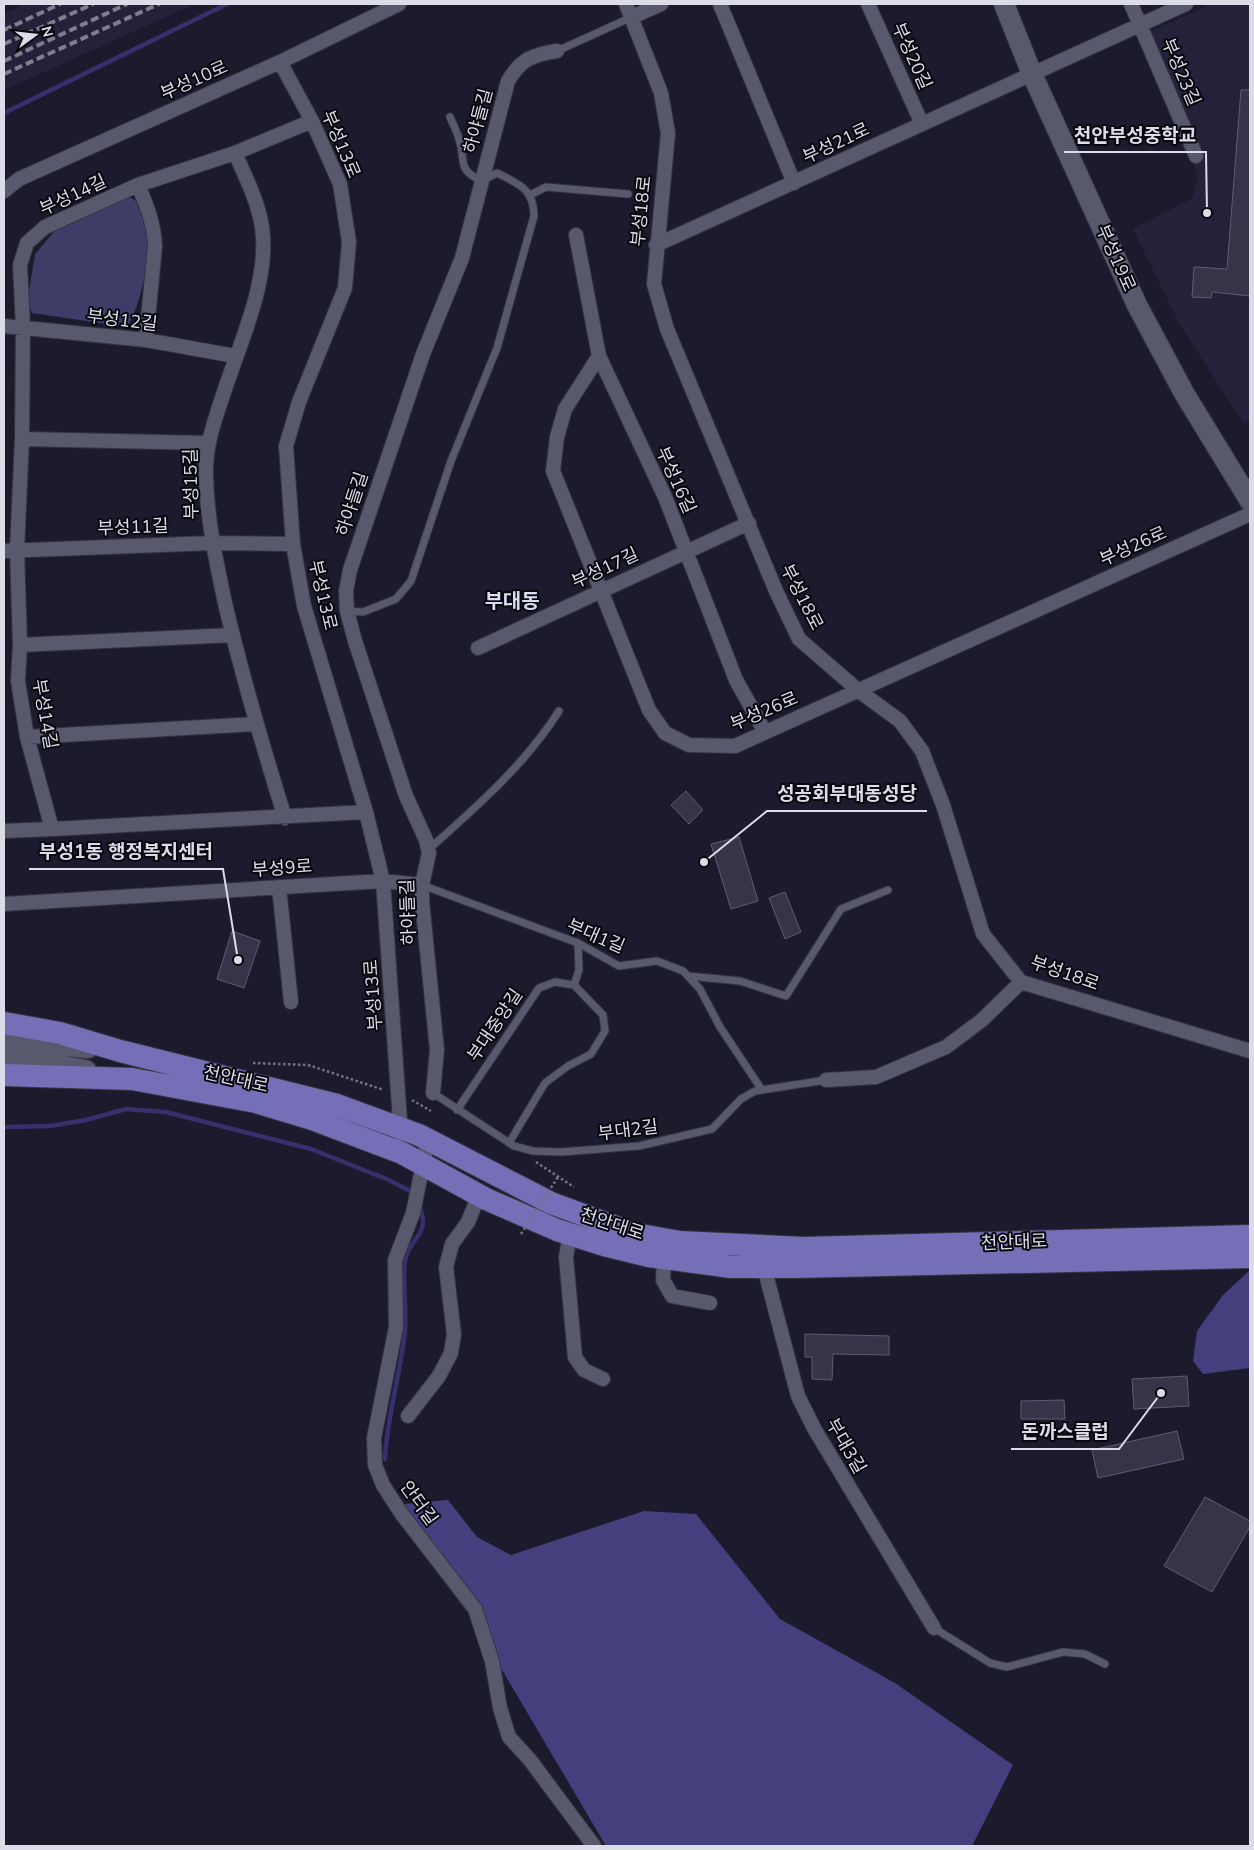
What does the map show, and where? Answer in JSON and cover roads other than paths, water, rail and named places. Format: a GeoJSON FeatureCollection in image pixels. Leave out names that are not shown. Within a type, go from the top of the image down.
{"type":"FeatureCollection","features":[{"type":"Feature","properties":{"kind":"main road"},"geometry":{"type":"LineString","coordinates":[[4,1023],[60,1033],[120,1051]]}},
{"type":"Feature","properties":{"kind":"main road","name":"천안대로"},"geometry":{"type":"LineString","coordinates":[[120,1051],[319,1099],[401,1127],[551,1204],[635,1234],[680,1242],[731,1246],[804,1248],[1250,1236]]}},
{"type":"Feature","properties":{"kind":"main road"},"geometry":{"type":"LineString","coordinates":[[4,1075],[132,1079]]}},
{"type":"Feature","properties":{"kind":"main road","name":"천안대로"},"geometry":{"type":"LineString","coordinates":[[132,1079],[256,1102],[312,1119],[402,1153],[421,1175],[479,1195],[570,1234],[604,1246],[664,1258],[731,1267],[764,1267],[1250,1257]]}},
{"type":"Feature","properties":{"kind":"street","name":"부성10로"},"geometry":{"type":"LineString","coordinates":[[4,191],[19,180],[280,62],[399,4]]}},
{"type":"Feature","properties":{"kind":"street","name":"부성18로"},"geometry":{"type":"LineString","coordinates":[[626,4],[661,94],[668,133],[656,245],[654,284],[668,329],[776,591],[799,639],[859,691],[900,721],[922,751],[943,805],[983,934],[1021,982],[1250,1050]]}},
{"type":"Feature","properties":{"kind":"street"},"geometry":{"type":"LineString","coordinates":[[632,17],[661,4]]}},
{"type":"Feature","properties":{"kind":"street"},"geometry":{"type":"LineString","coordinates":[[720,4],[794,183]]}},
{"type":"Feature","properties":{"kind":"street","name":"부성20길"},"geometry":{"type":"LineString","coordinates":[[868,4],[922,124]]}},
{"type":"Feature","properties":{"kind":"street","name":"부성19로"},"geometry":{"type":"LineString","coordinates":[[1004,4],[1032,74],[1137,306],[1184,393],[1250,501]]}},
{"type":"Feature","properties":{"kind":"street","name":"부성23길"},"geometry":{"type":"LineString","coordinates":[[1131,4],[1196,156]]}},
{"type":"Feature","properties":{"kind":"street","name":"부성21로"},"geometry":{"type":"LineString","coordinates":[[656,245],[1186,4]]}},
{"type":"Feature","properties":{"kind":"street","name":"하야들길"},"geometry":{"type":"LineString","coordinates":[[432,1093],[438,1050],[422,885],[428,850],[426,840],[406,796],[347,612],[346,591],[350,570],[423,354],[462,258],[508,81],[517,65],[538,54],[557,52]]}},
{"type":"Feature","properties":{"kind":"street","name":"부성13로"},"geometry":{"type":"LineString","coordinates":[[280,62],[312,121],[340,184],[349,242],[345,288],[299,402],[286,446],[293,544],[304,606],[366,812],[383,881],[402,1153]]}},
{"type":"Feature","properties":{"kind":"street","name":"부성14길"},"geometry":{"type":"LineString","coordinates":[[52,829],[27,737],[18,682],[20,645],[10,551],[22,439],[23,328],[20,265],[27,243],[45,227],[138,185],[235,153],[312,121]]}},
{"type":"Feature","properties":{"kind":"street","name":"부성15길"},"geometry":{"type":"LineString","coordinates":[[235,153],[251,190],[262,227],[261,260],[255,298],[207,443],[206,475],[212,543],[233,635],[256,724],[285,818]]}},
{"type":"Feature","properties":{"kind":"street"},"geometry":{"type":"LineString","coordinates":[[138,185],[152,219],[154,231],[146,340]]}},
{"type":"Feature","properties":{"kind":"street","name":"부성16길"},"geometry":{"type":"LineString","coordinates":[[576,235],[599,356],[665,497],[736,680],[765,732]]}},
{"type":"Feature","properties":{"kind":"street","name":"부성12길"},"geometry":{"type":"LineString","coordinates":[[4,326],[146,340],[235,356]]}},
{"type":"Feature","properties":{"kind":"street","name":"부성26로"},"geometry":{"type":"LineString","coordinates":[[599,356],[565,409],[557,437],[553,471],[649,710],[665,733],[689,745],[735,746],[1250,514]]}},
{"type":"Feature","properties":{"kind":"street"},"geometry":{"type":"LineString","coordinates":[[22,439],[207,443]]}},
{"type":"Feature","properties":{"kind":"street","name":"부성17길"},"geometry":{"type":"LineString","coordinates":[[478,648],[602,591],[685,550],[748,523]]}},
{"type":"Feature","properties":{"kind":"street","name":"부성11길"},"geometry":{"type":"LineString","coordinates":[[10,551],[212,543],[293,544]]}},
{"type":"Feature","properties":{"kind":"street"},"geometry":{"type":"LineString","coordinates":[[20,645],[233,635]]}},
{"type":"Feature","properties":{"kind":"street"},"geometry":{"type":"LineString","coordinates":[[27,737],[256,724]]}},
{"type":"Feature","properties":{"kind":"street"},"geometry":{"type":"LineString","coordinates":[[4,831],[285,818],[366,812]]}},
{"type":"Feature","properties":{"kind":"street","name":"부성9로"},"geometry":{"type":"LineString","coordinates":[[4,904],[383,881],[422,885]]}},
{"type":"Feature","properties":{"kind":"street"},"geometry":{"type":"LineString","coordinates":[[279,887],[291,1002]]}},
{"type":"Feature","properties":{"kind":"street"},"geometry":{"type":"LineString","coordinates":[[826,1080],[876,1077],[946,1046],[982,1020],[1021,982]]}},
{"type":"Feature","properties":{"kind":"street","name":"천안대로"},"geometry":{"type":"LineString","coordinates":[[4,1041],[120,1051]]}},
{"type":"Feature","properties":{"kind":"street","name":"천안대로"},"geometry":{"type":"LineString","coordinates":[[4,1058],[25,1059],[132,1079]]}},
{"type":"Feature","properties":{"kind":"street","name":"안터길"},"geometry":{"type":"LineString","coordinates":[[428,1140],[413,1213],[395,1260],[396,1327],[374,1438],[374,1465],[383,1485],[401,1513],[475,1609],[492,1660],[500,1708],[509,1737],[530,1760],[594,1846]]}},
{"type":"Feature","properties":{"kind":"street"},"geometry":{"type":"LineString","coordinates":[[408,1416],[439,1376],[451,1353],[454,1334],[446,1267],[452,1244],[468,1222],[479,1195]]}},
{"type":"Feature","properties":{"kind":"street"},"geometry":{"type":"LineString","coordinates":[[570,1234],[566,1257],[575,1357],[584,1370],[603,1379]]}},
{"type":"Feature","properties":{"kind":"street"},"geometry":{"type":"LineString","coordinates":[[664,1258],[663,1280],[672,1296],[710,1303]]}},
{"type":"Feature","properties":{"kind":"street","name":"부대3길"},"geometry":{"type":"LineString","coordinates":[[764,1267],[798,1396],[815,1430],[934,1628]]}},
{"type":"Feature","properties":{"kind":"lane"},"geometry":{"type":"LineString","coordinates":[[557,52],[632,17]]}},
{"type":"Feature","properties":{"kind":"lane"},"geometry":{"type":"LineString","coordinates":[[347,612],[363,612],[396,600],[411,581],[451,462],[497,348],[534,216],[534,201],[527,190],[497,173],[481,181],[468,174],[462,161],[460,140],[450,117]]}},
{"type":"Feature","properties":{"kind":"lane"},"geometry":{"type":"LineString","coordinates":[[530,195],[546,187],[628,194]]}},
{"type":"Feature","properties":{"kind":"lane"},"geometry":{"type":"LineString","coordinates":[[428,850],[500,784],[543,735],[558,711]]}},
{"type":"Feature","properties":{"kind":"lane","name":"부대1길"},"geometry":{"type":"LineString","coordinates":[[422,885],[578,943],[619,966],[657,961],[683,971],[700,989],[720,1027],[762,1090]]}},
{"type":"Feature","properties":{"kind":"lane"},"geometry":{"type":"LineString","coordinates":[[688,976],[740,981],[786,996],[841,909],[888,890]]}},
{"type":"Feature","properties":{"kind":"lane"},"geometry":{"type":"LineString","coordinates":[[509,1143],[545,1083],[568,1066],[591,1054],[605,1031],[603,1015],[574,985],[579,970],[578,943]]}},
{"type":"Feature","properties":{"kind":"lane","name":"부대중앙길"},"geometry":{"type":"LineString","coordinates":[[458,1110],[539,988],[555,982],[574,985]]}},
{"type":"Feature","properties":{"kind":"lane","name":"부대2길"},"geometry":{"type":"LineString","coordinates":[[432,1093],[509,1143],[533,1151],[561,1152],[639,1146],[712,1129],[741,1099],[762,1090],[826,1080]]}},
{"type":"Feature","properties":{"kind":"lane"},"geometry":{"type":"LineString","coordinates":[[934,1628],[990,1663],[1007,1666],[1063,1652],[1085,1654],[1105,1664]]}},
{"type":"Feature","properties":{"kind":"waterway"},"geometry":{"type":"LineString","coordinates":[[4,113],[227,4]]}},
{"type":"Feature","properties":{"kind":"waterway"},"geometry":{"type":"LineString","coordinates":[[4,1127],[50,1126],[86,1120],[126,1109],[166,1112],[311,1149],[389,1180],[414,1193]]}},
{"type":"Feature","properties":{"kind":"waterway"},"geometry":{"type":"LineString","coordinates":[[385,1459],[388,1426],[405,1330],[405,1263],[409,1249],[420,1233],[423,1222],[419,1205]]}},
{"type":"Feature","properties":{"kind":"railway"},"geometry":{"type":"LineString","coordinates":[[4,30],[60,4]]}},
{"type":"Feature","properties":{"kind":"railway"},"geometry":{"type":"LineString","coordinates":[[4,44],[93,4]]}},
{"type":"Feature","properties":{"kind":"railway"},"geometry":{"type":"LineString","coordinates":[[4,61],[127,4]]}},
{"type":"Feature","properties":{"kind":"railway"},"geometry":{"type":"LineString","coordinates":[[4,74],[159,4]]}},
{"type":"Feature","properties":{"kind":"place","name":"천안부성중학교"},"geometry":{"type":"Point","coordinates":[1207,213]}},
{"type":"Feature","properties":{"kind":"place","name":"성공회부대동성당"},"geometry":{"type":"Point","coordinates":[704,862]}},
{"type":"Feature","properties":{"kind":"place","name":"부성1동 행정복지센터"},"geometry":{"type":"Point","coordinates":[238,960]}},
{"type":"Feature","properties":{"kind":"place","name":"돈까스클럽"},"geometry":{"type":"Point","coordinates":[1161,1393]}},
{"type":"Feature","properties":{"kind":"district","name":"부대동"},"geometry":{"type":"Point","coordinates":[512,601]}}]}
